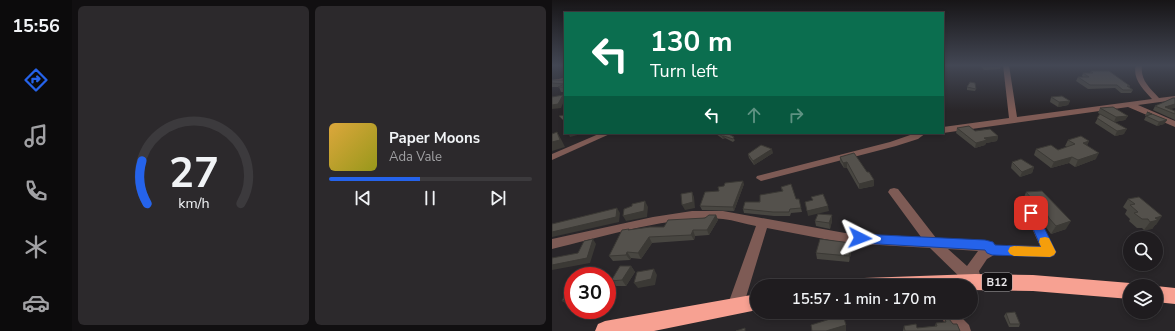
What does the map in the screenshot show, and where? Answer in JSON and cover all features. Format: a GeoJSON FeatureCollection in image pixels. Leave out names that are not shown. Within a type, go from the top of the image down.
{"type":"FeatureCollection","features":[{"type":"Feature","properties":{"kind":"highway","name":"B12"},"geometry":{"type":"LineString","coordinates":[[978,282],[1033,283],[1123,290]]}},
{"type":"Feature","properties":{"kind":"highway"},"geometry":{"type":"LineString","coordinates":[[1163,295],[1175,296]]}},
{"type":"Feature","properties":{"kind":"highway"},"geometry":{"type":"LineString","coordinates":[[605,331],[750,304]]}},
{"type":"Feature","properties":{"kind":"street"},"geometry":{"type":"LineString","coordinates":[[552,82],[562,80]]}},
{"type":"Feature","properties":{"kind":"street"},"geometry":{"type":"LineString","coordinates":[[1007,80],[1013,121]]}},
{"type":"Feature","properties":{"kind":"street"},"geometry":{"type":"LineString","coordinates":[[1141,80],[1157,100]]}},
{"type":"Feature","properties":{"kind":"street"},"geometry":{"type":"LineString","coordinates":[[944,130],[1175,98]]}},
{"type":"Feature","properties":{"kind":"street"},"geometry":{"type":"LineString","coordinates":[[1130,105],[1175,124]]}},
{"type":"Feature","properties":{"kind":"street"},"geometry":{"type":"LineString","coordinates":[[552,157],[606,134]]}},
{"type":"Feature","properties":{"kind":"street"},"geometry":{"type":"LineString","coordinates":[[761,178],[893,144],[920,134]]}},
{"type":"Feature","properties":{"kind":"street"},"geometry":{"type":"LineString","coordinates":[[894,192],[933,243],[972,279]]}},
{"type":"Feature","properties":{"kind":"street"},"geometry":{"type":"LineString","coordinates":[[974,279],[972,270],[982,255],[992,250],[1050,252],[1031,213]]}},
{"type":"Feature","properties":{"kind":"street"},"geometry":{"type":"LineString","coordinates":[[552,244],[653,221],[692,215],[723,215],[845,238],[985,245],[989,246],[992,250]]}},
{"type":"Feature","properties":{"kind":"street"},"geometry":{"type":"LineString","coordinates":[[735,307],[763,222]]}},
{"type":"Feature","properties":{"kind":"street"},"geometry":{"type":"LineString","coordinates":[[952,319],[963,331]]}},
{"type":"Feature","properties":{"kind":"building"},"geometry":{"type":"Polygon","coordinates":[[[552,80],[564,80],[564,84],[552,83],[552,80]]]}},
{"type":"Feature","properties":{"kind":"building"},"geometry":{"type":"Polygon","coordinates":[[[1083,80],[1122,80],[1133,90],[1123,90],[1117,85],[1090,85],[1083,80]]]}},
{"type":"Feature","properties":{"kind":"building"},"geometry":{"type":"Polygon","coordinates":[[[970,82],[975,83],[976,89],[967,87],[970,82]]]}},
{"type":"Feature","properties":{"kind":"building"},"geometry":{"type":"Polygon","coordinates":[[[563,95],[558,104],[552,105],[552,97],[563,95]]]}},
{"type":"Feature","properties":{"kind":"building"},"geometry":{"type":"Polygon","coordinates":[[[1062,96],[1070,101],[1059,102],[1051,97],[1062,96]]]}},
{"type":"Feature","properties":{"kind":"building"},"geometry":{"type":"Polygon","coordinates":[[[1175,98],[1175,104],[1165,107],[1175,111],[1175,114],[1155,106],[1175,98]]]}},
{"type":"Feature","properties":{"kind":"building"},"geometry":{"type":"Polygon","coordinates":[[[1113,107],[1128,116],[1116,117],[1100,108],[1113,107]]]}},
{"type":"Feature","properties":{"kind":"building"},"geometry":{"type":"Polygon","coordinates":[[[1100,114],[1127,129],[1117,131],[1097,118],[1100,114]]]}},
{"type":"Feature","properties":{"kind":"building"},"geometry":{"type":"Polygon","coordinates":[[[1152,114],[1167,120],[1159,122],[1146,116],[1152,114]]]}},
{"type":"Feature","properties":{"kind":"building"},"geometry":{"type":"Polygon","coordinates":[[[564,115],[564,121],[559,116],[564,115]]]}},
{"type":"Feature","properties":{"kind":"building"},"geometry":{"type":"Polygon","coordinates":[[[969,126],[975,131],[990,129],[998,136],[984,138],[987,140],[976,143],[957,128],[969,126]]]}},
{"type":"Feature","properties":{"kind":"building"},"geometry":{"type":"Polygon","coordinates":[[[557,132],[560,140],[552,142],[552,134],[557,132]]]}},
{"type":"Feature","properties":{"kind":"building"},"geometry":{"type":"Polygon","coordinates":[[[719,134],[729,134],[734,137],[733,139],[719,134]]]}},
{"type":"Feature","properties":{"kind":"building"},"geometry":{"type":"Polygon","coordinates":[[[1081,136],[1089,141],[1083,143],[1099,153],[1078,160],[1072,157],[1054,162],[1036,149],[1051,145],[1058,150],[1075,144],[1068,140],[1081,136]]]}},
{"type":"Feature","properties":{"kind":"building"},"geometry":{"type":"Polygon","coordinates":[[[761,145],[772,149],[753,161],[748,154],[761,145]]]}},
{"type":"Feature","properties":{"kind":"building"},"geometry":{"type":"Polygon","coordinates":[[[854,153],[874,180],[859,184],[847,162],[843,163],[840,157],[854,153]]]}},
{"type":"Feature","properties":{"kind":"building"},"geometry":{"type":"Polygon","coordinates":[[[1021,159],[1034,167],[1022,172],[1012,162],[1021,159]]]}},
{"type":"Feature","properties":{"kind":"building"},"geometry":{"type":"Polygon","coordinates":[[[743,181],[733,207],[700,206],[705,192],[719,191],[718,187],[724,186],[725,183],[743,181]]]}},
{"type":"Feature","properties":{"kind":"building"},"geometry":{"type":"Polygon","coordinates":[[[791,184],[796,199],[799,199],[801,208],[790,209],[789,212],[743,209],[745,202],[760,202],[760,195],[783,191],[781,187],[791,184]]]}},
{"type":"Feature","properties":{"kind":"building"},"geometry":{"type":"Polygon","coordinates":[[[1042,191],[1071,221],[1056,226],[1049,218],[1040,201],[1033,200],[1026,192],[1042,191]]]}},
{"type":"Feature","properties":{"kind":"building"},"geometry":{"type":"Polygon","coordinates":[[[692,192],[693,202],[682,205],[681,194],[692,192]]]}},
{"type":"Feature","properties":{"kind":"building"},"geometry":{"type":"Polygon","coordinates":[[[823,194],[828,206],[807,211],[805,202],[813,200],[811,197],[823,194]]]}},
{"type":"Feature","properties":{"kind":"building"},"geometry":{"type":"Polygon","coordinates":[[[1139,197],[1162,216],[1155,218],[1158,220],[1150,222],[1148,219],[1142,219],[1134,213],[1138,212],[1130,205],[1135,204],[1128,199],[1139,197]]]}},
{"type":"Feature","properties":{"kind":"building"},"geometry":{"type":"Polygon","coordinates":[[[645,201],[644,211],[623,216],[624,209],[632,206],[632,204],[645,201]]]}},
{"type":"Feature","properties":{"kind":"building"},"geometry":{"type":"Polygon","coordinates":[[[617,208],[616,217],[552,232],[552,224],[617,208]]]}},
{"type":"Feature","properties":{"kind":"building"},"geometry":{"type":"Polygon","coordinates":[[[818,214],[832,215],[829,223],[815,221],[818,214]]]}},
{"type":"Feature","properties":{"kind":"building"},"geometry":{"type":"Polygon","coordinates":[[[709,215],[716,215],[707,230],[693,230],[691,235],[649,237],[638,253],[627,252],[626,255],[609,256],[622,230],[664,227],[668,220],[705,218],[709,215]]]}},
{"type":"Feature","properties":{"kind":"building"},"geometry":{"type":"Polygon","coordinates":[[[593,239],[587,258],[552,265],[552,258],[578,253],[584,241],[593,239]]]}},
{"type":"Feature","properties":{"kind":"building"},"geometry":{"type":"Polygon","coordinates":[[[820,239],[851,243],[849,256],[816,253],[820,239]]]}},
{"type":"Feature","properties":{"kind":"building"},"geometry":{"type":"Polygon","coordinates":[[[620,266],[631,266],[622,280],[616,281],[616,273],[620,266]]]}},
{"type":"Feature","properties":{"kind":"building"},"geometry":{"type":"Polygon","coordinates":[[[654,269],[651,279],[634,283],[637,272],[654,269]]]}},
{"type":"Feature","properties":{"kind":"building"},"geometry":{"type":"Polygon","coordinates":[[[1015,312],[1020,324],[1010,324],[1006,313],[1015,312]]]}},
{"type":"Feature","properties":{"kind":"building"},"geometry":{"type":"Polygon","coordinates":[[[830,319],[844,319],[846,325],[826,331],[812,331],[811,325],[830,319]]]}},
{"type":"Feature","properties":{"kind":"building"},"geometry":{"type":"Polygon","coordinates":[[[945,319],[949,319],[953,324],[957,324],[960,331],[905,331],[904,326],[916,324],[917,328],[937,326],[936,323],[946,322],[945,319]]]}},
{"type":"Feature","properties":{"kind":"building"},"geometry":{"type":"Polygon","coordinates":[[[745,328],[745,331],[736,331],[745,328]]]}},
{"type":"Feature","properties":{"kind":"slow traffic"},"geometry":{"type":"LineString","coordinates":[[1014,251],[1050,252],[1045,242]]}},
{"type":"Feature","properties":{"kind":"route"},"geometry":{"type":"LineString","coordinates":[[860,238],[985,245],[989,246],[992,250],[1050,252],[1031,213]]}}]}
